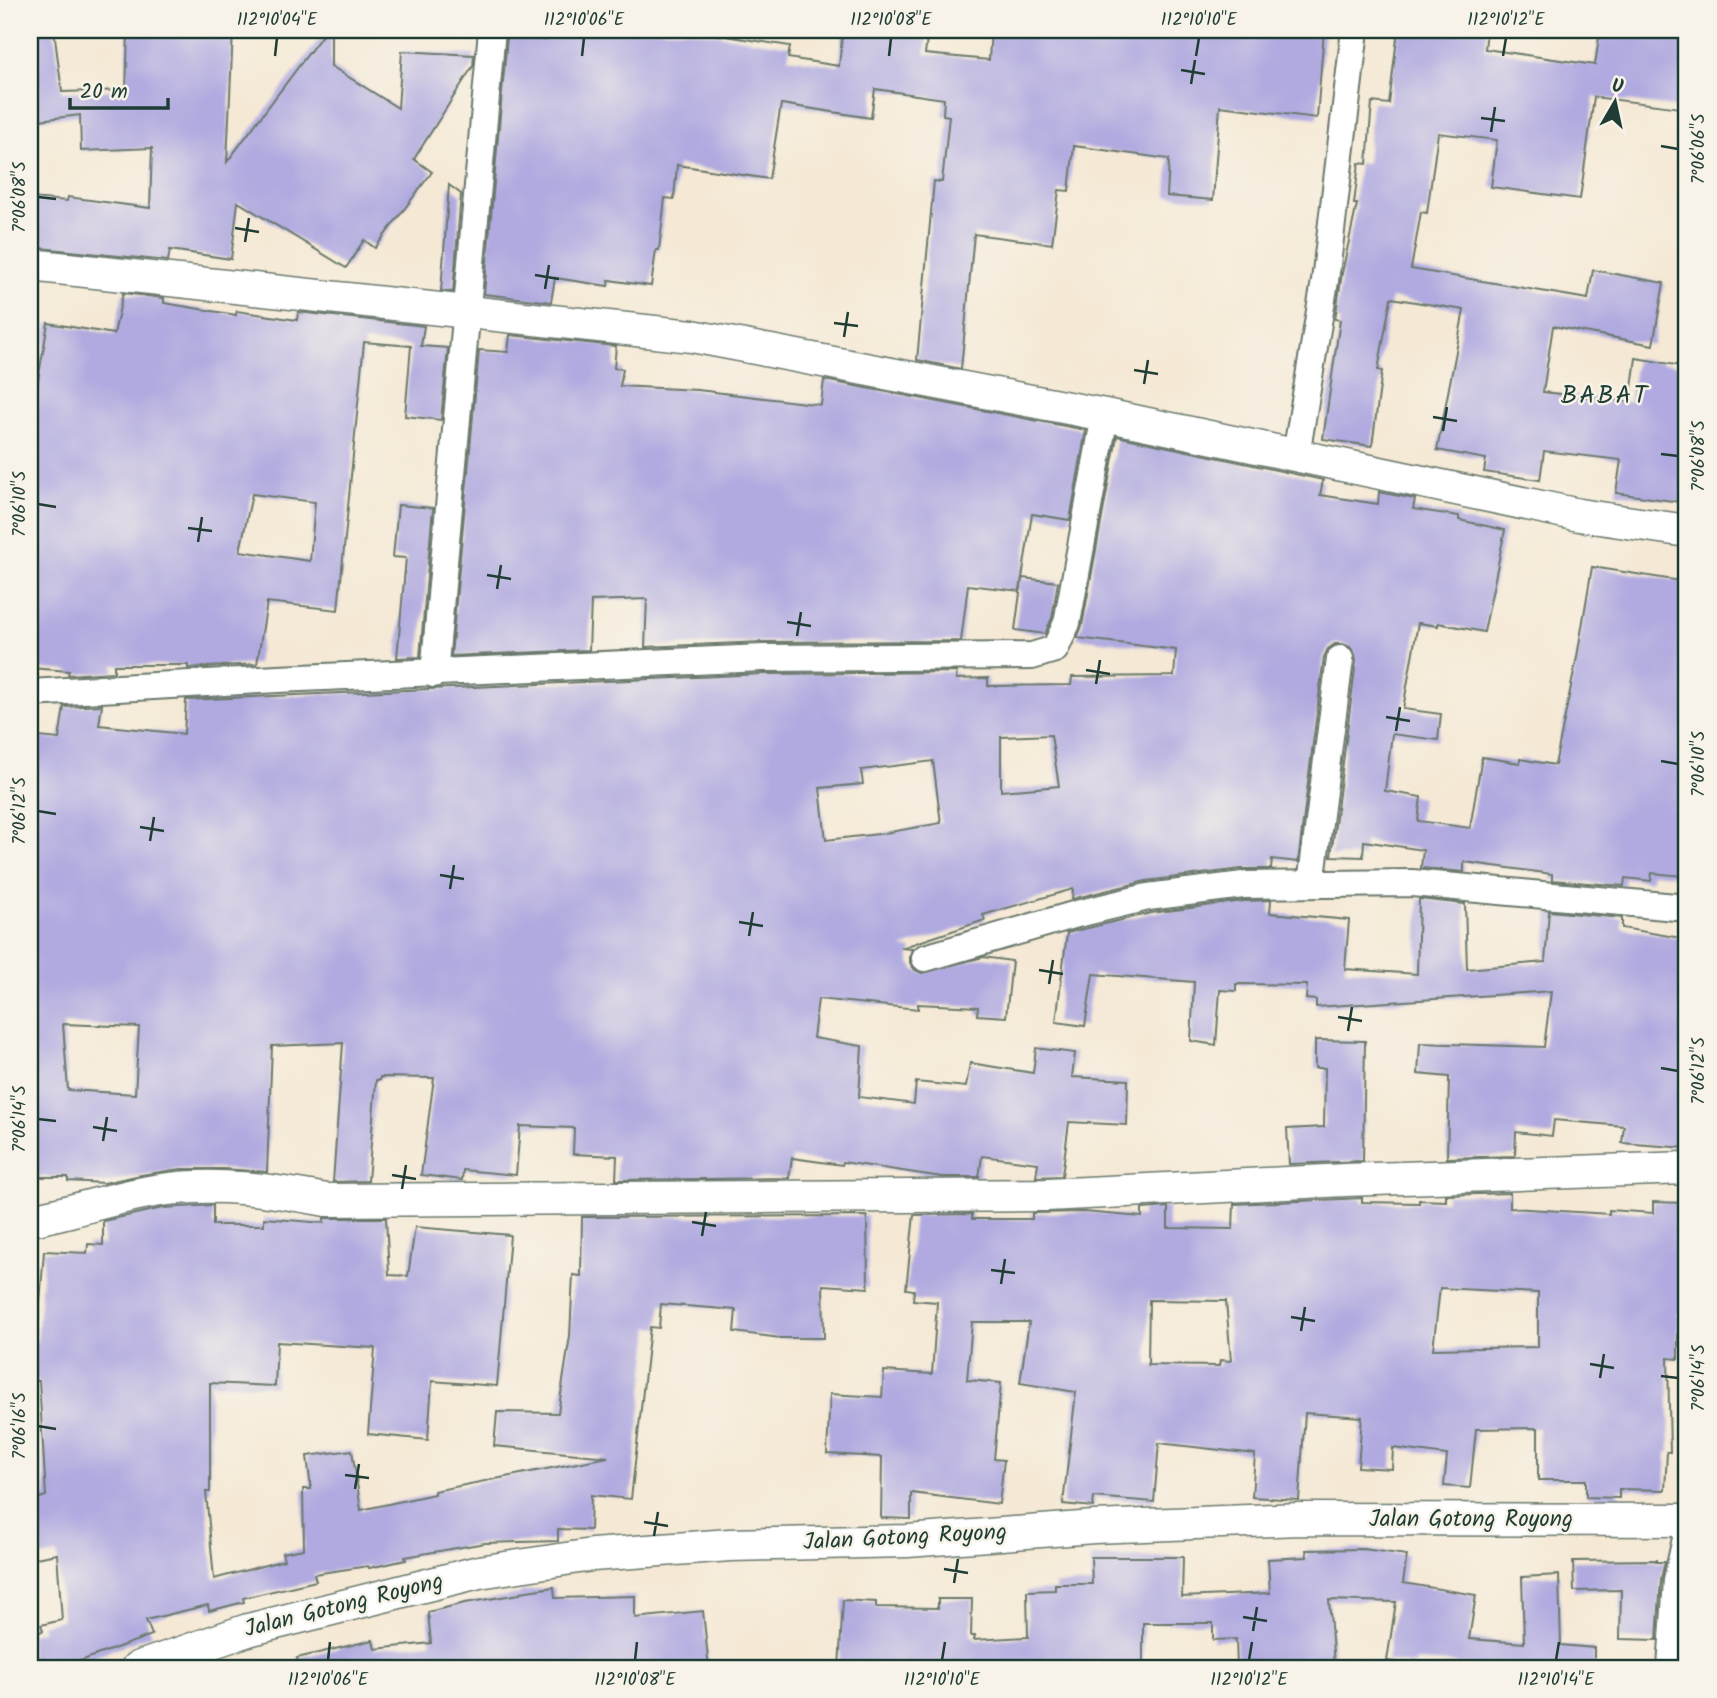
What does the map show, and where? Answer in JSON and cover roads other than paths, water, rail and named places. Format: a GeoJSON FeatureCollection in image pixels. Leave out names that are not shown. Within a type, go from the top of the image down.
{"type":"FeatureCollection","features":[{"type":"Feature","properties":{"kind":"street"},"geometry":{"type":"LineString","coordinates":[[435,674],[492,30]]}},
{"type":"Feature","properties":{"kind":"street"},"geometry":{"type":"LineString","coordinates":[[1296,455],[1325,281],[1355,30]]}},
{"type":"Feature","properties":{"kind":"street"},"geometry":{"type":"LineString","coordinates":[[30,265],[692,336],[1105,415],[1579,514],[1687,531]]}},
{"type":"Feature","properties":{"kind":"street"},"geometry":{"type":"LineString","coordinates":[[30,693],[265,679],[435,674],[762,657],[1032,656],[1055,649],[1067,623],[1105,415]]}},
{"type":"Feature","properties":{"kind":"street"},"geometry":{"type":"LineString","coordinates":[[1311,884],[1340,659]]}},
{"type":"Feature","properties":{"kind":"street"},"geometry":{"type":"LineString","coordinates":[[925,958],[1077,914],[1148,897],[1243,885],[1412,883],[1687,908]]}},
{"type":"Feature","properties":{"kind":"street"},"geometry":{"type":"LineString","coordinates":[[30,1220],[160,1189],[218,1186],[272,1190],[326,1200],[1033,1196],[1345,1180],[1687,1168]]}},
{"type":"Feature","properties":{"kind":"street","name":"Jalan Gotong Royong"},"geometry":{"type":"LineString","coordinates":[[137,1668],[248,1630],[428,1585],[516,1565],[592,1555],[730,1545],[907,1541],[1094,1527],[1300,1519],[1687,1520]]}},
{"type":"Feature","properties":{"kind":"street"},"geometry":{"type":"LineString","coordinates":[[1671,1668],[1676,1580],[1687,1534]]}},
{"type":"Feature","properties":{"kind":"district","name":"BABAT"},"geometry":{"type":"Point","coordinates":[1605,396]}}]}
